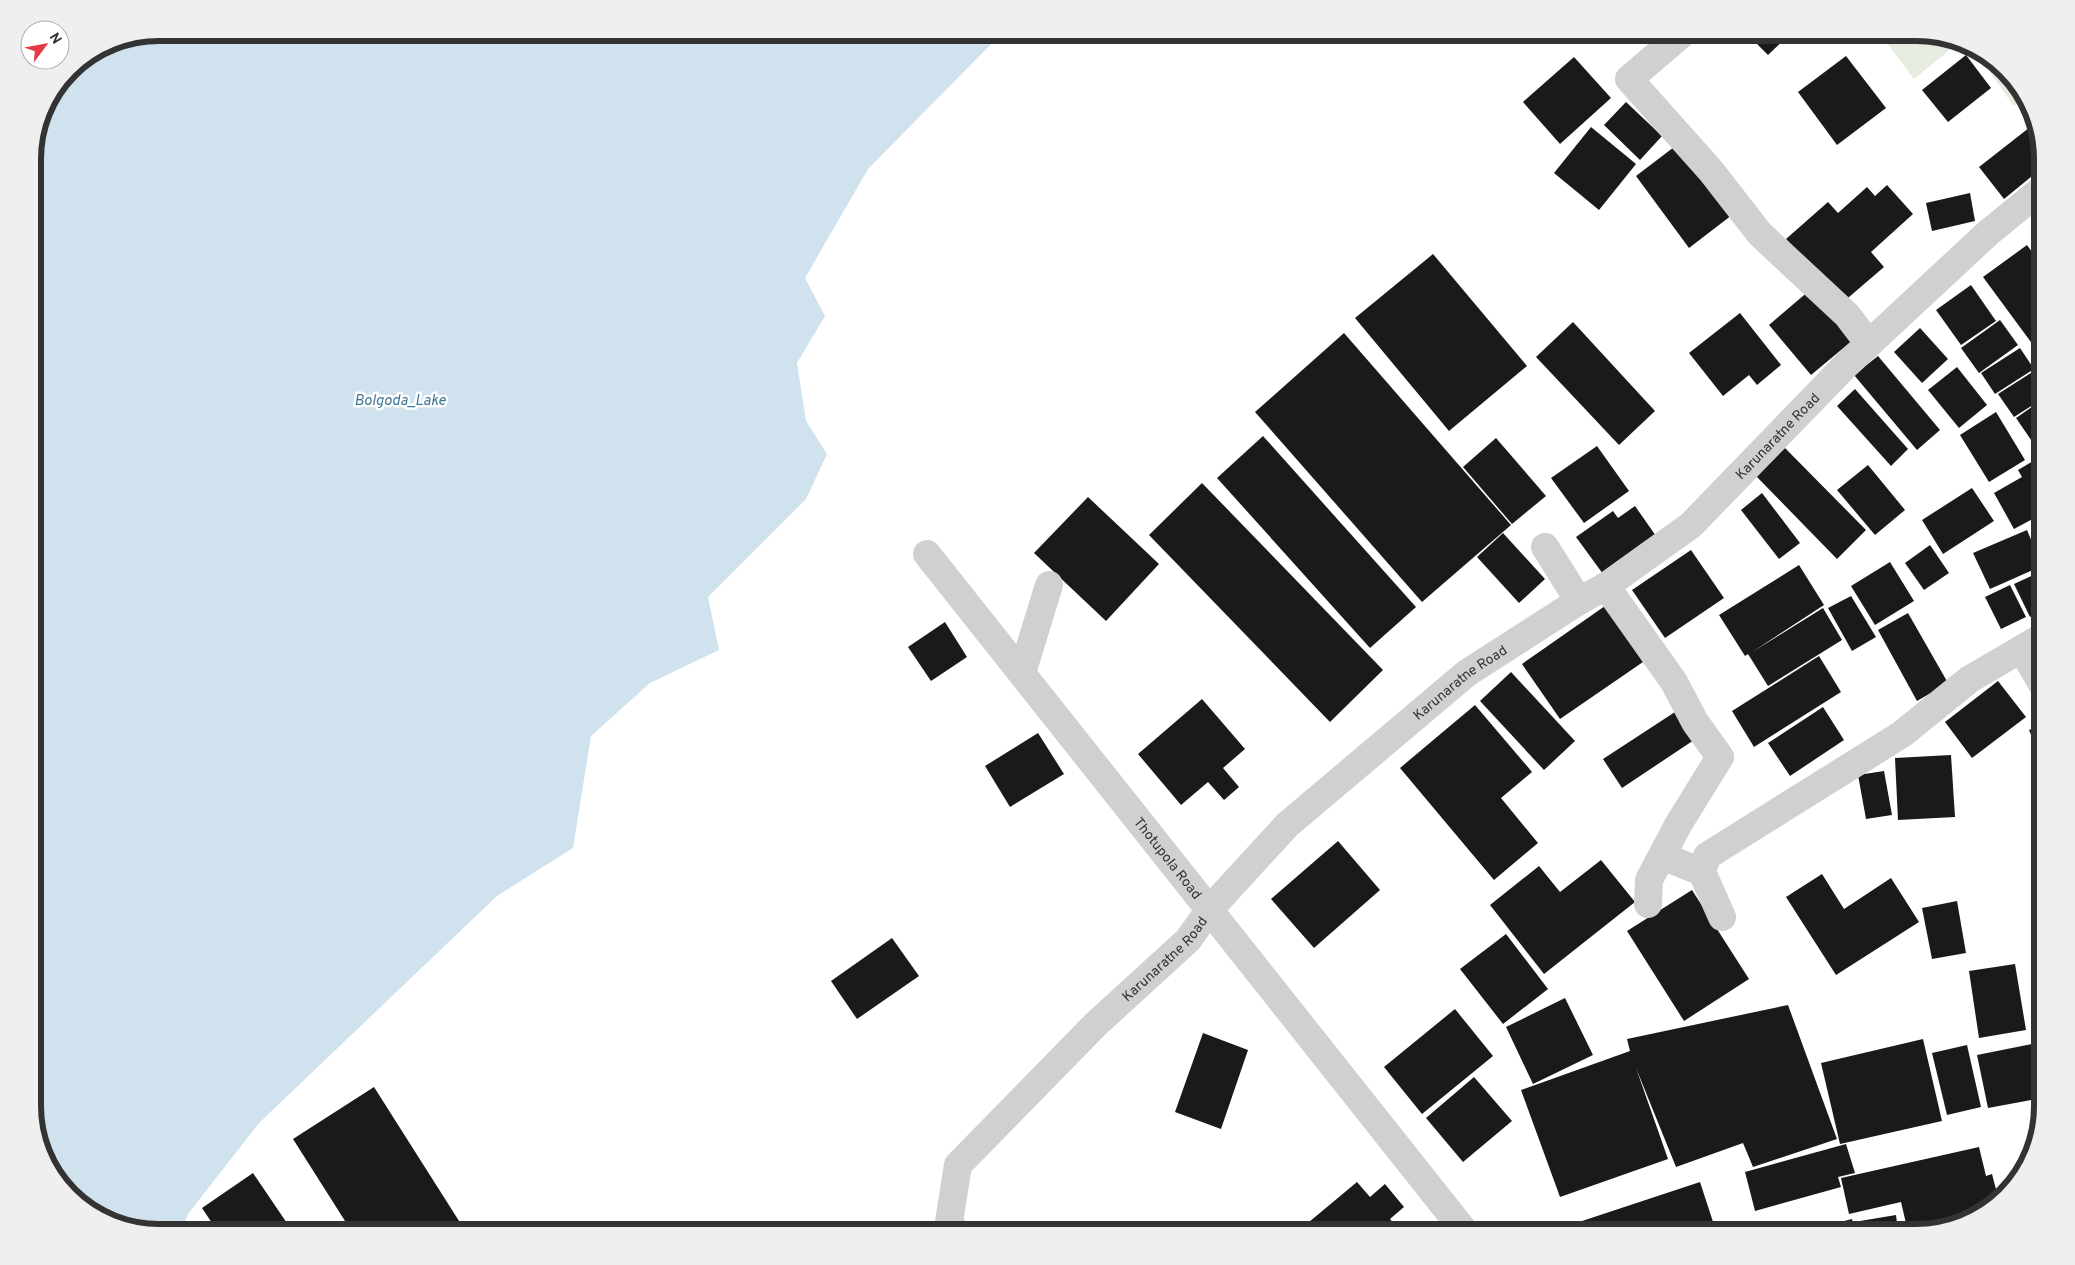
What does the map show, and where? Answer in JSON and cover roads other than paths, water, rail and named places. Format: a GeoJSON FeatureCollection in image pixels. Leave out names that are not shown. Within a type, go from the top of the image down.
{"type":"FeatureCollection","features":[{"type":"Feature","properties":{"kind":"street"},"geometry":{"type":"LineString","coordinates":[[1673,41],[1629,79],[1711,171],[1760,234],[1847,315],[1869,344]]}},
{"type":"Feature","properties":{"kind":"street","name":"Karunaratne Road"},"geometry":{"type":"LineString","coordinates":[[950,1224],[949,1222],[958,1165],[1096,1024],[1188,940],[1210,909],[1287,825],[1467,673],[1579,600],[1606,586],[1691,525],[1845,366],[1988,233],[2033,196]]}},
{"type":"Feature","properties":{"kind":"street"},"geometry":{"type":"LineString","coordinates":[[1545,547],[1579,600]]}},
{"type":"Feature","properties":{"kind":"street","name":"Thotupola Road"},"geometry":{"type":"LineString","coordinates":[[927,554],[1459,1224]]}},
{"type":"Feature","properties":{"kind":"street"},"geometry":{"type":"LineString","coordinates":[[1022,673],[1049,585]]}},
{"type":"Feature","properties":{"kind":"street"},"geometry":{"type":"LineString","coordinates":[[1606,586],[1674,682],[1695,722],[1720,757],[1696,795],[1649,880],[1648,904]]}},
{"type":"Feature","properties":{"kind":"street"},"geometry":{"type":"LineString","coordinates":[[1722,917],[1702,872],[1707,856],[1902,734],[1970,679],[2032,643]]}},
{"type":"Feature","properties":{"kind":"street"},"geometry":{"type":"LineString","coordinates":[[1662,856],[1702,872]]}},
{"type":"Feature","properties":{"kind":"water","name":"Bolgoda_Lake"},"geometry":{"type":"Polygon","coordinates":[[[160,41],[994,41],[868,169],[805,278],[825,316],[797,363],[806,421],[827,454],[806,499],[708,597],[719,650],[650,683],[591,736],[573,848],[497,896],[259,1123],[188,1214],[184,1224],[144,1223],[114,1215],[100,1208],[76,1189],[61,1171],[53,1158],[44,1129],[42,1113],[42,152],[45,129],[53,107],[61,94],[76,76],[107,53],[144,42],[160,41]]]}}]}
